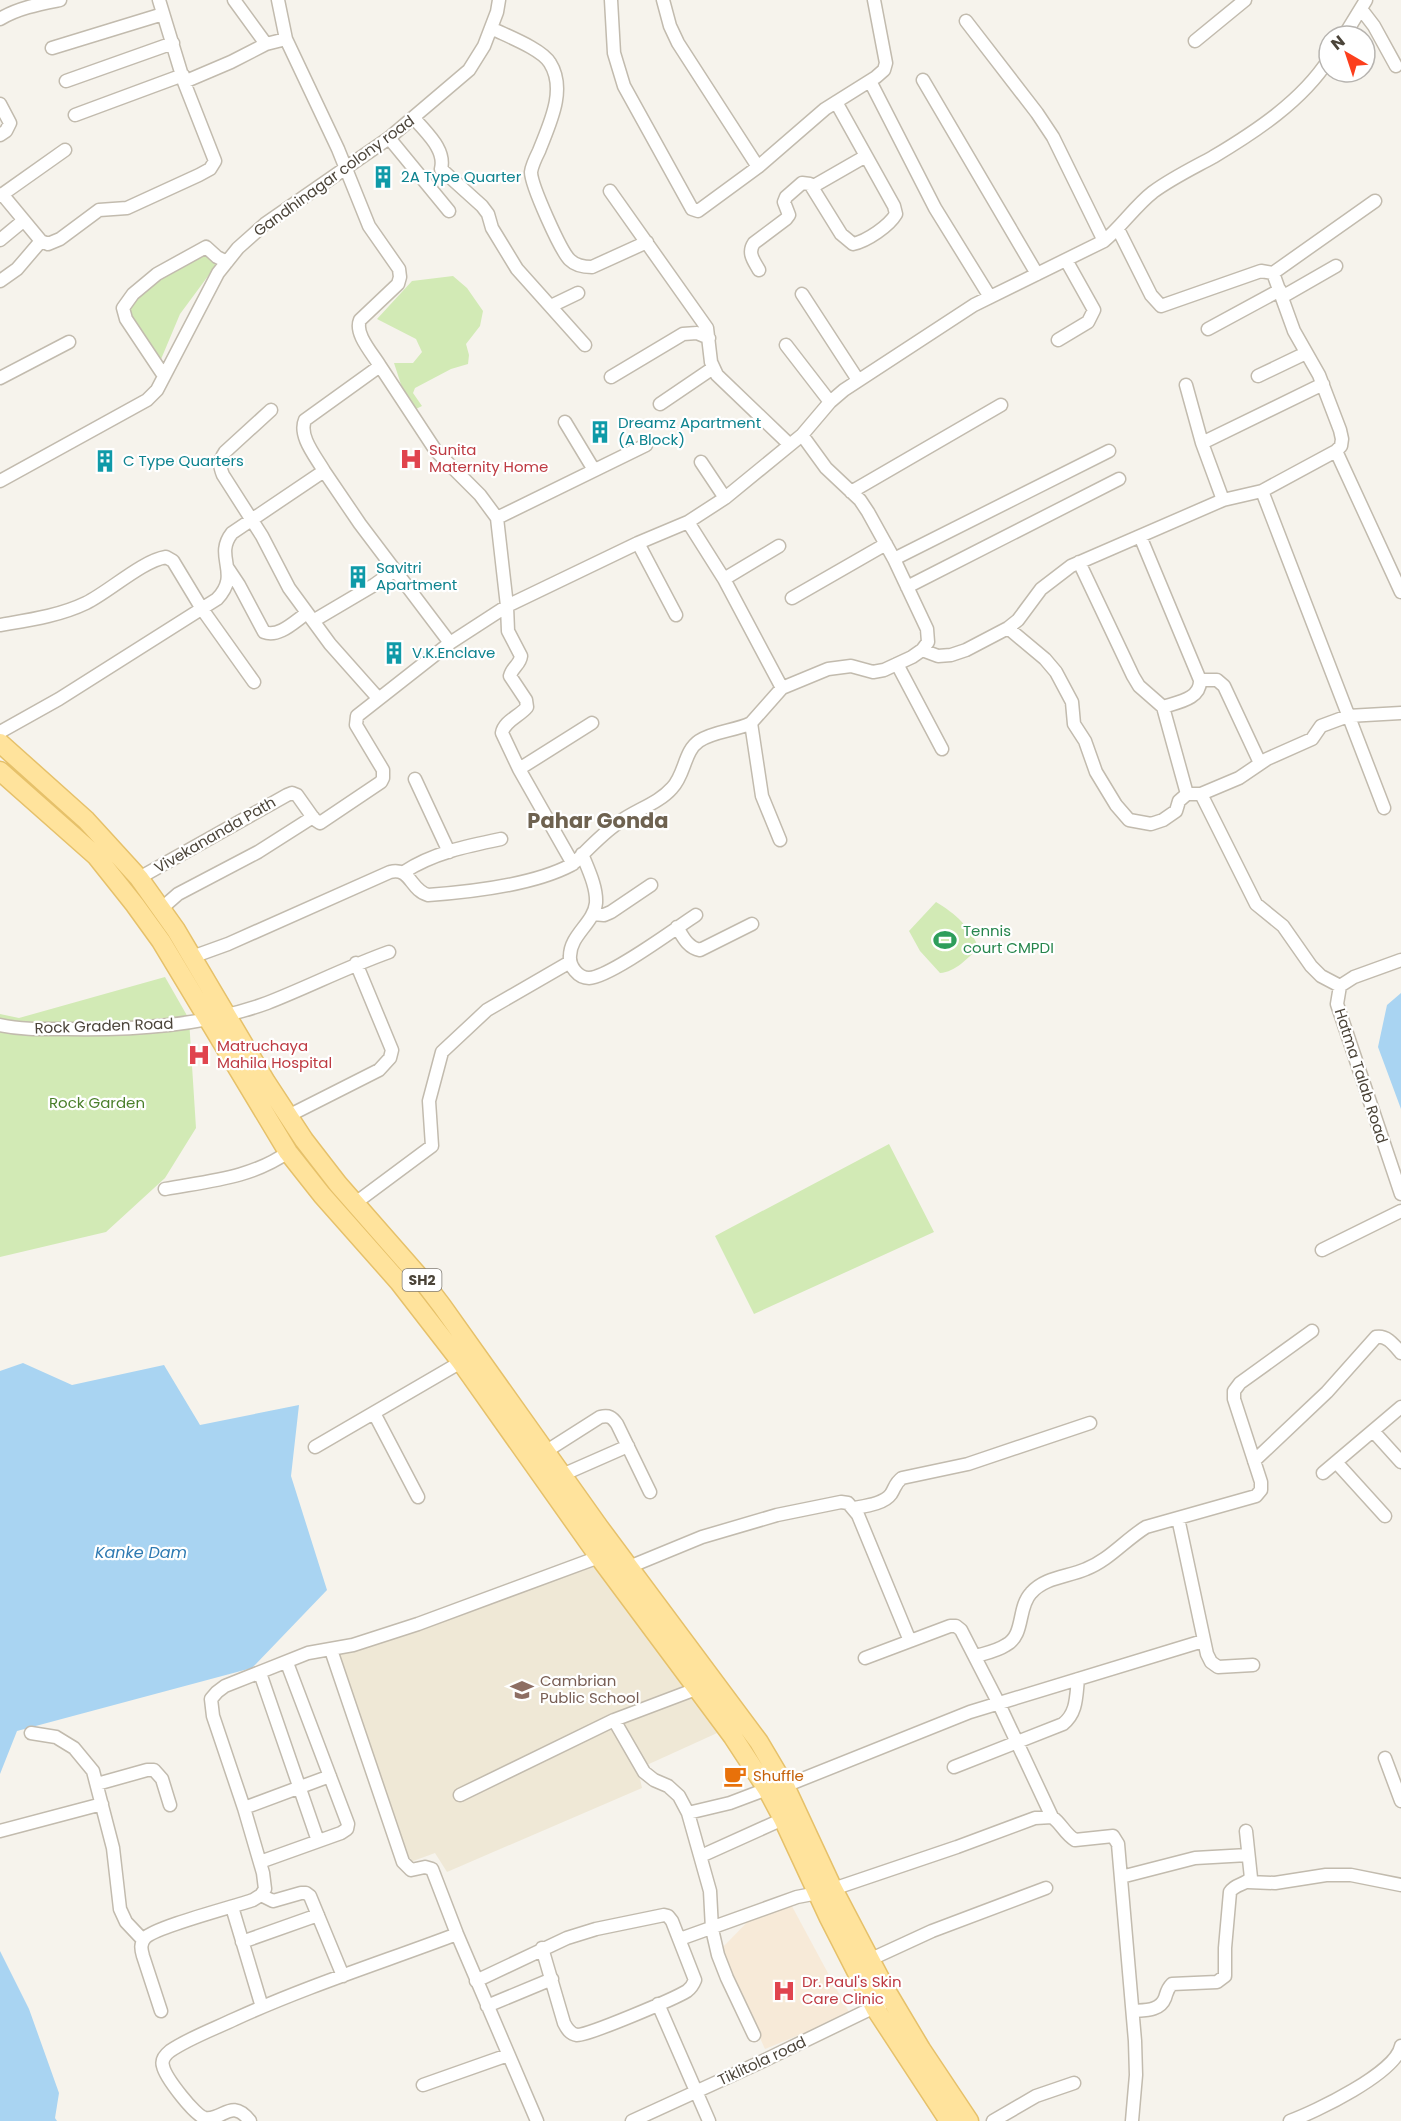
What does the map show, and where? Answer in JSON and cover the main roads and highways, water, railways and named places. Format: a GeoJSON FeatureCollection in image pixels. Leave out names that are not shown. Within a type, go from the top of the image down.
{"type":"FeatureCollection","features":[{"type":"Feature","properties":{"kind":"main road","name":"SH2"},"geometry":{"type":"LineString","coordinates":[[0,743],[86,820],[139,878],[162,908],[192,957],[217,1016],[288,1152],[322,1195],[399,1282],[461,1362],[696,1689],[776,1788],[783,1819],[869,1960],[883,2004],[921,2049],[969,2121]]}},
{"type":"Feature","properties":{"kind":"main road","name":"SH2"},"geometry":{"type":"LineString","coordinates":[[0,771],[96,856],[217,1016],[304,1140],[354,1204],[423,1281],[442,1306],[545,1452],[759,1742],[776,1788],[826,1891],[883,2004],[949,2121]]}},
{"type":"Feature","properties":{"kind":"water"},"geometry":{"type":"Polygon","coordinates":[[[1401,993],[1401,1109],[1378,1047],[1387,1005],[1401,993]]]}},
{"type":"Feature","properties":{"kind":"water","name":"Kanke Dam"},"geometry":{"type":"Polygon","coordinates":[[[23,1363],[72,1385],[164,1365],[200,1425],[299,1405],[291,1476],[327,1590],[252,1668],[17,1731],[0,1774],[0,1371],[23,1363]]]}},
{"type":"Feature","properties":{"kind":"water"},"geometry":{"type":"Polygon","coordinates":[[[0,1951],[29,2009],[59,2093],[55,2118],[57,2121],[0,2121],[0,1951]]]}},
{"type":"Feature","properties":{"kind":"place","name":"2A Type Quarter"},"geometry":{"type":"Point","coordinates":[383,177]}},
{"type":"Feature","properties":{"kind":"place","name":"Dreamz Apartment (A Block)"},"geometry":{"type":"Point","coordinates":[600,432]}},
{"type":"Feature","properties":{"kind":"place","name":"Sunita Maternity Home"},"geometry":{"type":"Point","coordinates":[411,459]}},
{"type":"Feature","properties":{"kind":"place","name":"C Type Quarters"},"geometry":{"type":"Point","coordinates":[105,461]}},
{"type":"Feature","properties":{"kind":"place","name":"Savitri Apartment"},"geometry":{"type":"Point","coordinates":[358,577]}},
{"type":"Feature","properties":{"kind":"place","name":"V.K.Enclave"},"geometry":{"type":"Point","coordinates":[394,653]}},
{"type":"Feature","properties":{"kind":"place","name":"Tennis court CMPDI"},"geometry":{"type":"Point","coordinates":[945,940]}},
{"type":"Feature","properties":{"kind":"place","name":"Matruchaya Mahila Hospital"},"geometry":{"type":"Point","coordinates":[199,1055]}},
{"type":"Feature","properties":{"kind":"place","name":"Cambrian Public School"},"geometry":{"type":"Point","coordinates":[522,1690]}},
{"type":"Feature","properties":{"kind":"place","name":"Shuffle"},"geometry":{"type":"Point","coordinates":[735,1776]}},
{"type":"Feature","properties":{"kind":"place","name":"Dr. Paul's Skin Care Clinic"},"geometry":{"type":"Point","coordinates":[784,1991]}},
{"type":"Feature","properties":{"kind":"district","name":"Pahar Gonda"},"geometry":{"type":"Point","coordinates":[598,821]}},
{"type":"Feature","properties":{"kind":"park label","name":"Rock Garden"},"geometry":{"type":"Point","coordinates":[97,1103]}}]}
